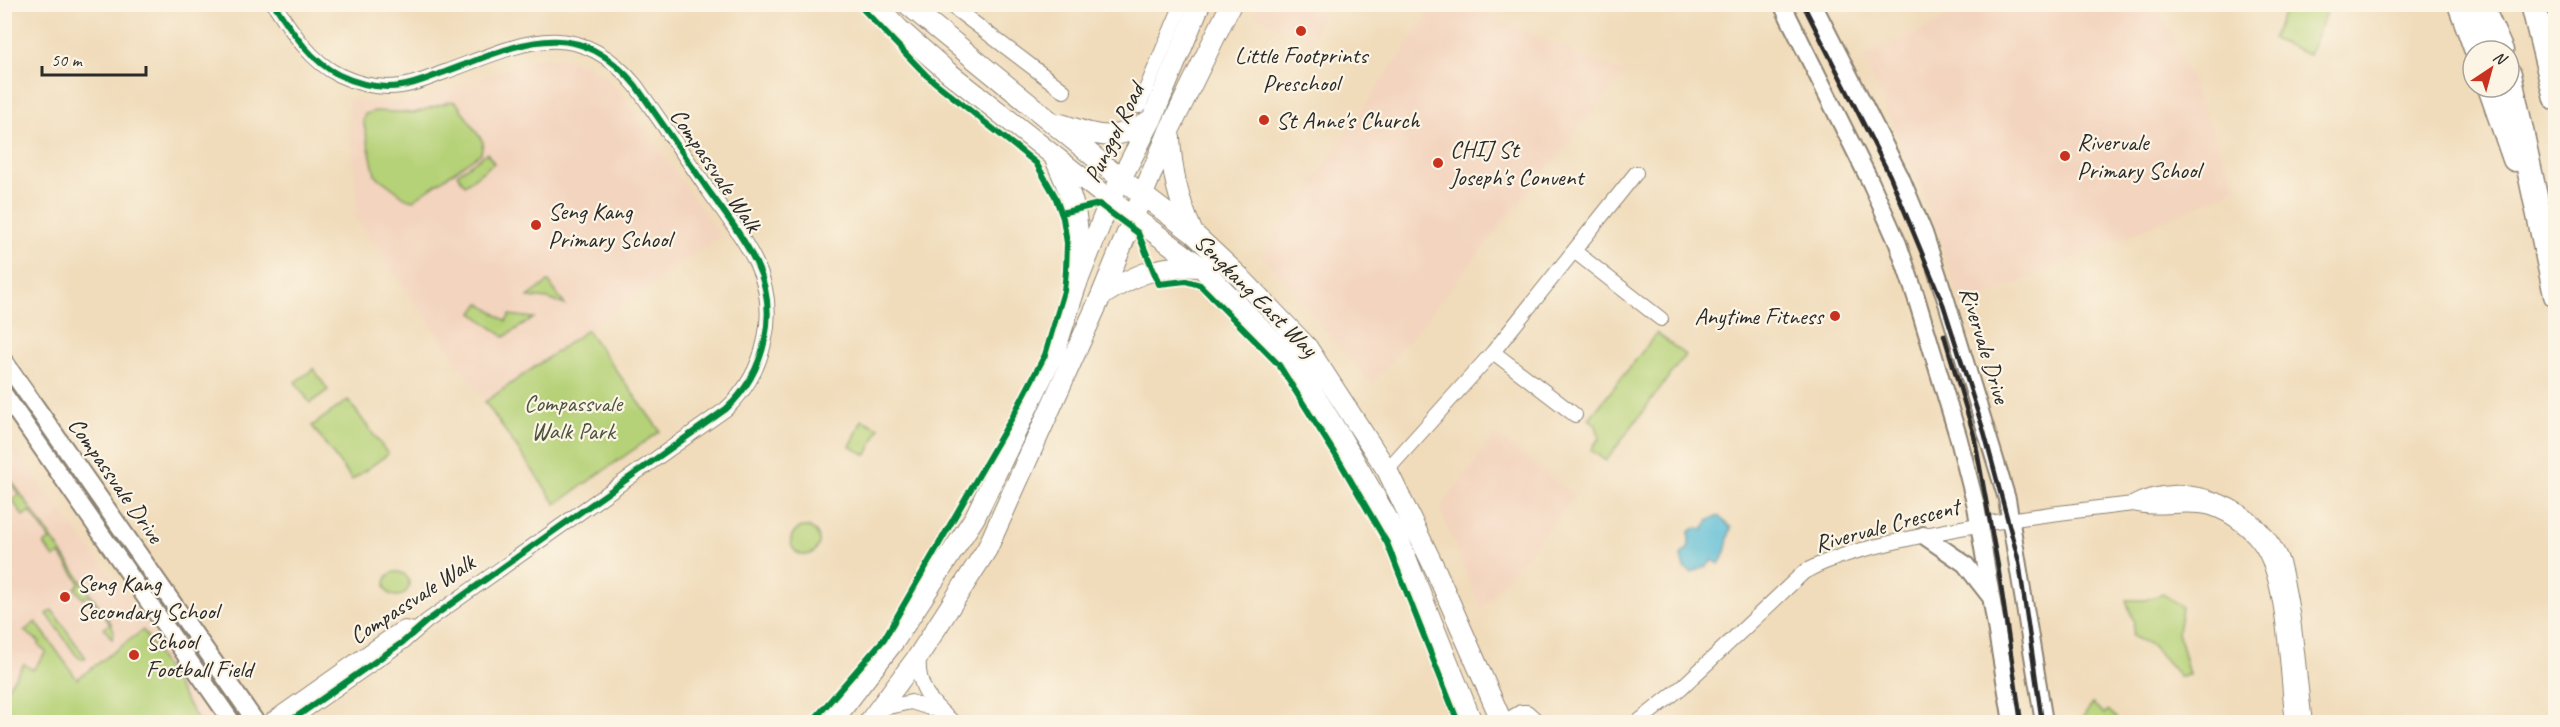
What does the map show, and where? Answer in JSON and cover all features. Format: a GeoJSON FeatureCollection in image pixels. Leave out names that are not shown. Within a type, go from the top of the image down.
{"type":"FeatureCollection","features":[{"type":"Feature","properties":{"kind":"highway"},"geometry":{"type":"LineString","coordinates":[[2460,4],[2473,39]]}},
{"type":"Feature","properties":{"kind":"highway"},"geometry":{"type":"LineString","coordinates":[[2480,4],[2497,39]]}},
{"type":"Feature","properties":{"kind":"highway"},"geometry":{"type":"LineString","coordinates":[[2495,4],[2501,39]]}},
{"type":"Feature","properties":{"kind":"highway"},"geometry":{"type":"LineString","coordinates":[[2533,4],[2556,98]]}},
{"type":"Feature","properties":{"kind":"highway"},"geometry":{"type":"LineString","coordinates":[[2542,41],[2546,4]]}},
{"type":"Feature","properties":{"kind":"highway"},"geometry":{"type":"LineString","coordinates":[[2494,99],[2542,235]]}},
{"type":"Feature","properties":{"kind":"highway"},"geometry":{"type":"LineString","coordinates":[[2515,99],[2556,295]]}},
{"type":"Feature","properties":{"kind":"main road","name":"Sengkang East Way"},"geometry":{"type":"LineString","coordinates":[[875,4],[899,29],[948,72],[1110,200],[1201,267],[1293,361],[1340,436],[1396,535],[1472,723]]}},
{"type":"Feature","properties":{"kind":"main road","name":"Punggol Road"},"geometry":{"type":"LineString","coordinates":[[832,723],[895,640],[975,517],[1056,348],[1076,286],[1163,70],[1200,4]]}},
{"type":"Feature","properties":{"kind":"main road","name":"Punggol Road"},"geometry":{"type":"LineString","coordinates":[[874,716],[919,654],[987,549],[1135,218],[1169,131],[1231,4]]}},
{"type":"Feature","properties":{"kind":"main road","name":"Sengkang East Way"},"geometry":{"type":"LineString","coordinates":[[913,7],[1121,179],[1193,233],[1239,276],[1307,347],[1387,470],[1436,571],[1503,723]]}},
{"type":"Feature","properties":{"kind":"main road"},"geometry":{"type":"LineString","coordinates":[[1048,120],[1092,134],[1113,137],[1132,131],[1145,113]]}},
{"type":"Feature","properties":{"kind":"main road"},"geometry":{"type":"LineString","coordinates":[[1169,131],[1172,171],[1180,204],[1193,233]]}},
{"type":"Feature","properties":{"kind":"main road"},"geometry":{"type":"LineString","coordinates":[[1052,154],[1071,192],[1078,217],[1076,286]]}},
{"type":"Feature","properties":{"kind":"main road"},"geometry":{"type":"LineString","coordinates":[[1101,296],[1132,276],[1175,265],[1201,267]]}},
{"type":"Feature","properties":{"kind":"street","name":"Compassvale Walk"},"geometry":{"type":"LineString","coordinates":[[269,723],[398,632],[405,628],[415,630],[700,428],[740,396],[750,381],[764,347],[767,330],[765,292],[756,264],[744,242],[636,86],[606,57],[573,43],[549,41],[521,44],[410,84],[370,86],[337,74],[306,49],[274,4]]}},
{"type":"Feature","properties":{"kind":"street"},"geometry":{"type":"LineString","coordinates":[[949,4],[1064,91]]}},
{"type":"Feature","properties":{"kind":"street"},"geometry":{"type":"LineString","coordinates":[[1163,70],[1182,4]]}},
{"type":"Feature","properties":{"kind":"street"},"geometry":{"type":"LineString","coordinates":[[1782,4],[1871,183],[1898,244],[1939,372],[1979,524],[2012,723]]}},
{"type":"Feature","properties":{"kind":"street","name":"Rivervale Drive"},"geometry":{"type":"LineString","coordinates":[[1813,4],[1901,178],[1924,233],[1984,422],[2011,520],[2044,723]]}},
{"type":"Feature","properties":{"kind":"street"},"geometry":{"type":"LineString","coordinates":[[1387,470],[1493,352],[1636,173]]}},
{"type":"Feature","properties":{"kind":"street"},"geometry":{"type":"LineString","coordinates":[[1574,251],[1661,319]]}},
{"type":"Feature","properties":{"kind":"street"},"geometry":{"type":"LineString","coordinates":[[1493,352],[1575,415]]}},
{"type":"Feature","properties":{"kind":"street","name":"Compassvale Drive"},"geometry":{"type":"LineString","coordinates":[[4,361],[254,719]]}},
{"type":"Feature","properties":{"kind":"street","name":"Compassvale Drive"},"geometry":{"type":"LineString","coordinates":[[4,394],[232,723]]}},
{"type":"Feature","properties":{"kind":"street","name":"Rivervale Crescent"},"geometry":{"type":"LineString","coordinates":[[1638,723],[1682,687],[1804,572],[1825,561],[1923,535],[1979,524],[2133,504],[2143,498],[2172,493],[2205,496],[2237,511],[2266,535],[2279,556],[2285,574],[2305,723]]}},
{"type":"Feature","properties":{"kind":"street","name":"Rivervale Crescent"},"geometry":{"type":"LineString","coordinates":[[2133,504],[2143,507],[2196,505],[2213,508],[2242,525],[2264,549],[2272,567],[2280,609],[2293,723]]}},
{"type":"Feature","properties":{"kind":"street"},"geometry":{"type":"LineString","coordinates":[[1923,535],[1965,564],[1993,599]]}},
{"type":"Feature","properties":{"kind":"street"},"geometry":{"type":"LineString","coordinates":[[290,723],[403,642],[415,630]]}},
{"type":"Feature","properties":{"kind":"street"},"geometry":{"type":"LineString","coordinates":[[919,654],[918,675],[922,687],[933,703],[948,718]]}},
{"type":"Feature","properties":{"kind":"street"},"geometry":{"type":"LineString","coordinates":[[874,716],[911,702],[948,718]]}},
{"type":"Feature","properties":{"kind":"street"},"geometry":{"type":"LineString","coordinates":[[1503,723],[1521,712],[1527,712],[1538,723]]}},
{"type":"Feature","properties":{"kind":"shaded area","name":"Little Footprints Preschool"},"geometry":{"type":"Polygon","coordinates":[[[1258,4],[1325,5],[1311,42],[1253,15],[1258,4]]]}},
{"type":"Feature","properties":{"kind":"shaded area","name":"CHIJ St Joseph's Convent"},"geometry":{"type":"Polygon","coordinates":[[[1436,4],[1464,5],[1625,73],[1372,385],[1262,254],[1436,4]]]}},
{"type":"Feature","properties":{"kind":"shaded area","name":"Rivervale Primary School"},"geometry":{"type":"Polygon","coordinates":[[[1981,4],[2158,5],[2237,188],[1963,307],[1921,188],[1862,56],[1981,4]]]}},
{"type":"Feature","properties":{"kind":"shaded area","name":"Seng Kang Primary School"},"geometry":{"type":"Polygon","coordinates":[[[564,58],[585,64],[604,76],[619,92],[720,236],[485,402],[353,214],[358,210],[348,98],[380,103],[415,101],[534,59],[564,58]]]}},
{"type":"Feature","properties":{"kind":"shaded area","name":"Seng Kang Secondary School"},"geometry":{"type":"Polygon","coordinates":[[[4,433],[212,709],[218,722],[5,722],[4,433]]]}},
{"type":"Feature","properties":{"kind":"shaded area"},"geometry":{"type":"Polygon","coordinates":[[[1495,434],[1575,495],[1481,610],[1440,509],[1495,434]]]}},
{"type":"Feature","properties":{"kind":"green space"},"geometry":{"type":"Polygon","coordinates":[[[2287,5],[2329,5],[2309,54],[2272,39],[2287,5]]]}},
{"type":"Feature","properties":{"kind":"green space"},"geometry":{"type":"Polygon","coordinates":[[[452,101],[457,103],[483,142],[481,153],[413,200],[406,198],[375,175],[363,120],[365,114],[375,111],[414,113],[452,101]]]}},
{"type":"Feature","properties":{"kind":"green space"},"geometry":{"type":"Polygon","coordinates":[[[487,153],[494,163],[465,185],[457,174],[487,153]]]}},
{"type":"Feature","properties":{"kind":"green space"},"geometry":{"type":"Polygon","coordinates":[[[548,282],[565,305],[548,299],[528,297],[548,282]]]}},
{"type":"Feature","properties":{"kind":"green space"},"geometry":{"type":"Polygon","coordinates":[[[480,303],[506,321],[510,315],[534,318],[504,337],[473,313],[480,303]]]}},
{"type":"Feature","properties":{"kind":"green space","name":"Compassvale Walk Park"},"geometry":{"type":"Polygon","coordinates":[[[587,330],[660,431],[556,504],[485,402],[587,330]]]}},
{"type":"Feature","properties":{"kind":"green space"},"geometry":{"type":"Polygon","coordinates":[[[1657,333],[1685,355],[1606,461],[1591,450],[1599,438],[1596,425],[1589,419],[1657,333]]]}},
{"type":"Feature","properties":{"kind":"green space"},"geometry":{"type":"Polygon","coordinates":[[[314,369],[328,390],[310,403],[295,382],[314,369]]]}},
{"type":"Feature","properties":{"kind":"green space"},"geometry":{"type":"Polygon","coordinates":[[[348,400],[388,454],[352,480],[312,426],[348,400]]]}},
{"type":"Feature","properties":{"kind":"green space"},"geometry":{"type":"Polygon","coordinates":[[[862,420],[879,428],[867,455],[850,447],[862,420]]]}},
{"type":"Feature","properties":{"kind":"green space"},"geometry":{"type":"Polygon","coordinates":[[[4,470],[111,623],[114,631],[112,639],[104,628],[110,624],[89,595],[83,599],[75,588],[80,583],[60,554],[54,558],[44,544],[50,540],[30,511],[23,516],[12,500],[19,495],[4,470]]]}},
{"type":"Feature","properties":{"kind":"green space"},"geometry":{"type":"Polygon","coordinates":[[[805,527],[815,531],[819,541],[815,551],[805,555],[795,551],[791,541],[795,531],[805,527]]]}},
{"type":"Feature","properties":{"kind":"green space"},"geometry":{"type":"Polygon","coordinates":[[[397,572],[405,576],[409,584],[405,592],[397,596],[389,592],[385,584],[389,576],[397,572]]]}},
{"type":"Feature","properties":{"kind":"green space"},"geometry":{"type":"Polygon","coordinates":[[[2163,594],[2182,607],[2178,632],[2189,675],[2179,676],[2153,646],[2132,636],[2134,623],[2126,600],[2145,600],[2163,594]]]}},
{"type":"Feature","properties":{"kind":"green space"},"geometry":{"type":"Polygon","coordinates":[[[52,610],[86,658],[81,659],[76,655],[47,614],[52,610]]]}},
{"type":"Feature","properties":{"kind":"green space","name":"School Football Field"},"geometry":{"type":"Polygon","coordinates":[[[36,622],[77,679],[143,630],[199,722],[5,722],[7,705],[5,691],[24,664],[33,670],[46,652],[38,645],[40,642],[24,631],[36,622]]]}},
{"type":"Feature","properties":{"kind":"green space"},"geometry":{"type":"Polygon","coordinates":[[[2093,704],[2104,714],[2108,710],[2117,718],[2116,722],[2079,722],[2093,704]]]}},
{"type":"Feature","properties":{"kind":"water"},"geometry":{"type":"Polygon","coordinates":[[[1719,516],[1731,528],[1722,560],[1719,564],[1713,560],[1692,573],[1684,568],[1681,556],[1689,547],[1689,532],[1695,528],[1703,530],[1709,520],[1719,516]]]}},
{"type":"Feature","properties":{"kind":"railway"},"geometry":{"type":"LineString","coordinates":[[1803,4],[1890,176],[1943,304],[1984,432],[2019,562],[2042,722]]}},
{"type":"Feature","properties":{"kind":"railway"},"geometry":{"type":"LineString","coordinates":[[1944,335],[1974,435],[1998,566],[2021,722]]}},
{"type":"Feature","properties":{"kind":"cycle path"},"geometry":{"type":"LineString","coordinates":[[274,4],[302,44],[319,62],[339,75],[369,85],[393,87],[412,84],[497,52],[545,41],[568,42],[591,49],[613,63],[636,86],[745,243],[756,263],[767,301],[765,341],[759,360],[751,378],[726,409],[289,722]]}},
{"type":"Feature","properties":{"kind":"cycle path"},"geometry":{"type":"LineString","coordinates":[[812,722],[884,639],[1013,416],[1045,355],[1064,291],[1066,271],[1067,243],[1063,218],[1055,196],[1036,163],[927,76],[858,4]]}},
{"type":"Feature","properties":{"kind":"cycle path"},"geometry":{"type":"LineString","coordinates":[[1061,213],[1099,204],[1138,233],[1159,284],[1186,281],[1200,285],[1279,365],[1340,462],[1387,543],[1458,722]]}},
{"type":"Feature","properties":{"kind":"place","name":"Little Footprints Preschool"},"geometry":{"type":"Point","coordinates":[1301,31]}},
{"type":"Feature","properties":{"kind":"place","name":"St Anne's Church"},"geometry":{"type":"Point","coordinates":[1264,120]}},
{"type":"Feature","properties":{"kind":"place","name":"Rivervale Primary School"},"geometry":{"type":"Point","coordinates":[2065,156]}},
{"type":"Feature","properties":{"kind":"place","name":"CHIJ St Joseph's Convent"},"geometry":{"type":"Point","coordinates":[1438,163]}},
{"type":"Feature","properties":{"kind":"place","name":"Seng Kang Primary School"},"geometry":{"type":"Point","coordinates":[536,225]}},
{"type":"Feature","properties":{"kind":"place","name":"Anytime Fitness"},"geometry":{"type":"Point","coordinates":[1835,316]}},
{"type":"Feature","properties":{"kind":"place","name":"Seng Kang Secondary School"},"geometry":{"type":"Point","coordinates":[65,597]}},
{"type":"Feature","properties":{"kind":"place","name":"School Football Field"},"geometry":{"type":"Point","coordinates":[134,655]}}]}
